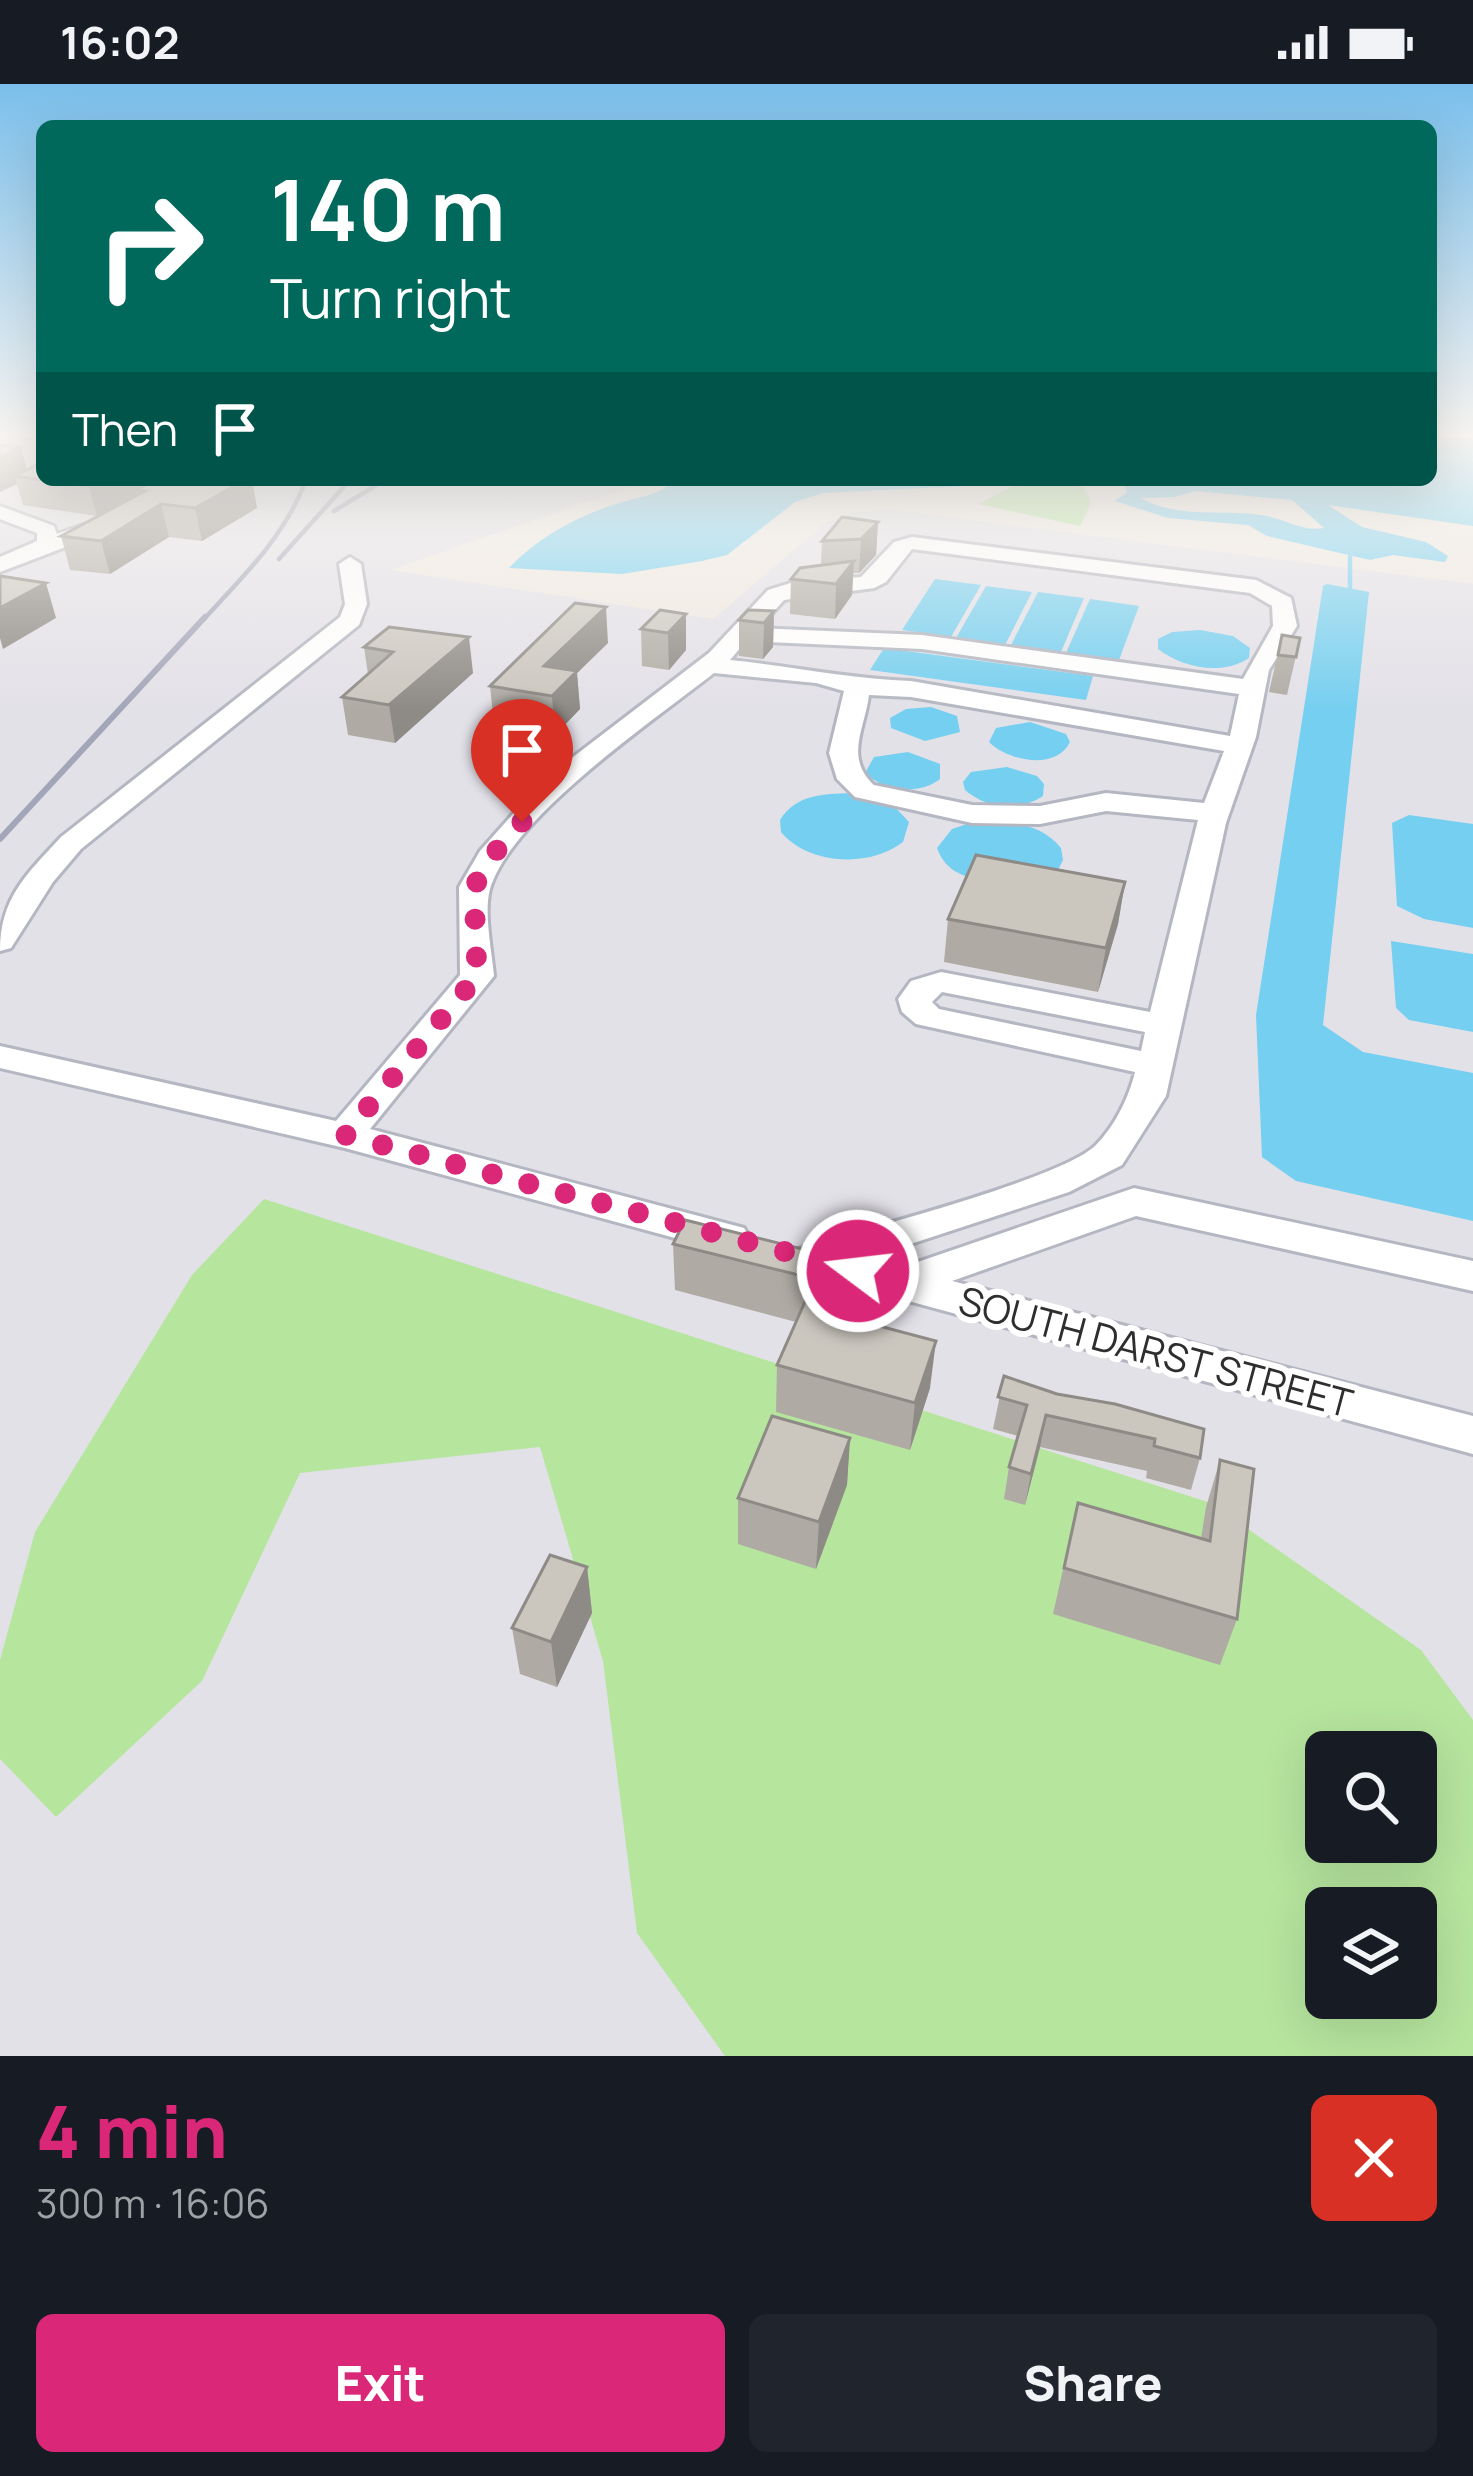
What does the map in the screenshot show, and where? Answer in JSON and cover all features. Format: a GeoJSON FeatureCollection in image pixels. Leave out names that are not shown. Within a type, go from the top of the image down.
{"type":"FeatureCollection","features":[{"type":"Feature","properties":{"kind":"street"},"geometry":{"type":"LineString","coordinates":[[43,527],[47,540]]}},
{"type":"Feature","properties":{"kind":"street"},"geometry":{"type":"LineString","coordinates":[[0,565],[47,540],[92,527]]}},
{"type":"Feature","properties":{"kind":"street"},"geometry":{"type":"LineString","coordinates":[[345,1135],[477,976],[474,887],[491,857],[553,786],[710,664],[784,591],[866,584],[878,577],[902,545],[912,543],[1218,580],[1256,587],[1282,603],[1285,626],[1257,670],[1240,746],[1215,814],[1148,1096],[1108,1156],[1054,1183],[814,1260]]}},
{"type":"Feature","properties":{"kind":"street"},"geometry":{"type":"LineString","coordinates":[[0,941],[40,877],[71,843],[351,620],[356,604],[350,564]]}},
{"type":"Feature","properties":{"kind":"street"},"geometry":{"type":"LineString","coordinates":[[747,628],[800,640],[902,640],[1252,688]]}},
{"type":"Feature","properties":{"kind":"street"},"geometry":{"type":"LineString","coordinates":[[770,671],[800,640]]}},
{"type":"Feature","properties":{"kind":"street"},"geometry":{"type":"LineString","coordinates":[[710,664],[857,687],[911,689],[1240,746]]}},
{"type":"Feature","properties":{"kind":"street"},"geometry":{"type":"LineString","coordinates":[[1100,721],[1127,669]]}},
{"type":"Feature","properties":{"kind":"street"},"geometry":{"type":"LineString","coordinates":[[857,687],[859,695],[847,719],[843,763],[852,782],[865,791],[971,814],[1040,815],[1106,802],[1215,814]]}},
{"type":"Feature","properties":{"kind":"street"},"geometry":{"type":"LineString","coordinates":[[1155,1065],[928,1017],[914,1005],[916,995],[925,986],[941,982],[1164,1025]]}},
{"type":"Feature","properties":{"kind":"street","name":"SOUTH DARST STREET"},"geometry":{"type":"LineString","coordinates":[[0,1057],[345,1135],[1473,1435]]}},
{"type":"Feature","properties":{"kind":"street"},"geometry":{"type":"LineString","coordinates":[[901,1283],[1134,1202],[1473,1276]]}},
{"type":"Feature","properties":{"kind":"shaded area"},"geometry":{"type":"Polygon","coordinates":[[[0,527],[514,527],[390,570],[713,619],[821,527],[1025,527],[1473,584],[1473,2056],[0,2056],[0,527]]]}},
{"type":"Feature","properties":{"kind":"green space"},"geometry":{"type":"Polygon","coordinates":[[[264,1199],[1211,1503],[1421,1650],[1473,1720],[1473,2056],[725,2056],[637,1933],[603,1661],[540,1447],[300,1473],[202,1681],[56,1817],[0,1759],[0,1660],[35,1532],[192,1275],[264,1199]]]}},
{"type":"Feature","properties":{"kind":"water"},"geometry":{"type":"Polygon","coordinates":[[[563,527],[763,527],[727,555],[622,574],[509,568],[563,527]]]}},
{"type":"Feature","properties":{"kind":"water"},"geometry":{"type":"Polygon","coordinates":[[[1252,527],[1362,527],[1426,542],[1448,556],[1445,562],[1393,555],[1370,560],[1267,536],[1252,527]]]}},
{"type":"Feature","properties":{"kind":"water"},"geometry":{"type":"Polygon","coordinates":[[[935,579],[981,585],[951,637],[902,630],[935,579]]]}},
{"type":"Feature","properties":{"kind":"water"},"geometry":{"type":"Polygon","coordinates":[[[986,586],[1032,592],[1005,645],[956,638],[986,586]]]}},
{"type":"Feature","properties":{"kind":"water"},"geometry":{"type":"Polygon","coordinates":[[[1323,586],[1369,592],[1323,1025],[1363,1052],[1473,1073],[1473,1221],[1296,1181],[1262,1157],[1256,1015],[1323,586]]]}},
{"type":"Feature","properties":{"kind":"water"},"geometry":{"type":"Polygon","coordinates":[[[1038,592],[1084,598],[1061,652],[1011,645],[1038,592]]]}},
{"type":"Feature","properties":{"kind":"water"},"geometry":{"type":"Polygon","coordinates":[[[1090,599],[1139,606],[1119,660],[1066,653],[1090,599]]]}},
{"type":"Feature","properties":{"kind":"water"},"geometry":{"type":"Polygon","coordinates":[[[1200,630],[1233,636],[1250,648],[1249,658],[1227,667],[1203,667],[1158,649],[1158,639],[1172,632],[1200,630]]]}},
{"type":"Feature","properties":{"kind":"water"},"geometry":{"type":"Polygon","coordinates":[[[884,648],[1093,676],[1086,700],[870,670],[884,648]]]}},
{"type":"Feature","properties":{"kind":"water"},"geometry":{"type":"Polygon","coordinates":[[[931,707],[957,716],[960,732],[925,741],[891,728],[890,718],[906,709],[931,707]]]}},
{"type":"Feature","properties":{"kind":"water"},"geometry":{"type":"Polygon","coordinates":[[[1030,722],[1066,734],[1070,742],[1054,757],[1031,760],[989,742],[996,728],[1030,722]]]}},
{"type":"Feature","properties":{"kind":"water"},"geometry":{"type":"Polygon","coordinates":[[[908,752],[940,764],[940,779],[922,788],[901,789],[865,773],[874,757],[908,752]]]}},
{"type":"Feature","properties":{"kind":"water"},"geometry":{"type":"Polygon","coordinates":[[[1007,767],[1037,776],[1044,784],[1043,796],[1003,806],[965,790],[963,782],[971,772],[1007,767]]]}},
{"type":"Feature","properties":{"kind":"water"},"geometry":{"type":"Polygon","coordinates":[[[851,793],[893,805],[909,822],[903,842],[874,856],[840,859],[807,851],[781,832],[780,820],[802,800],[851,793]]]}},
{"type":"Feature","properties":{"kind":"water"},"geometry":{"type":"Polygon","coordinates":[[[1409,815],[1473,824],[1473,928],[1424,919],[1397,906],[1392,823],[1409,815]]]}},
{"type":"Feature","properties":{"kind":"water"},"geometry":{"type":"Polygon","coordinates":[[[973,822],[1021,825],[1042,832],[1061,848],[1063,860],[1057,872],[989,880],[957,873],[937,848],[952,829],[973,822]]]}},
{"type":"Feature","properties":{"kind":"water"},"geometry":{"type":"Polygon","coordinates":[[[1391,941],[1473,954],[1473,1032],[1409,1020],[1396,1008],[1391,941]]]}},
{"type":"Feature","properties":{"kind":"building"},"geometry":{"type":"Polygon","coordinates":[[[78,527],[124,527],[101,541],[61,536],[78,527]]]}},
{"type":"Feature","properties":{"kind":"building"},"geometry":{"type":"Polygon","coordinates":[[[834,527],[873,527],[861,539],[822,541],[834,527]]]}},
{"type":"Feature","properties":{"kind":"building"},"geometry":{"type":"Polygon","coordinates":[[[854,561],[836,584],[791,579],[800,568],[854,561]]]}},
{"type":"Feature","properties":{"kind":"building"},"geometry":{"type":"Polygon","coordinates":[[[0,576],[46,583],[0,608],[0,576]]]}},
{"type":"Feature","properties":{"kind":"building"},"geometry":{"type":"Polygon","coordinates":[[[575,603],[606,607],[544,666],[577,671],[552,696],[490,686],[575,603]]]}},
{"type":"Feature","properties":{"kind":"building"},"geometry":{"type":"Polygon","coordinates":[[[660,610],[686,614],[668,633],[641,629],[660,610]]]}},
{"type":"Feature","properties":{"kind":"building"},"geometry":{"type":"Polygon","coordinates":[[[748,610],[774,611],[764,623],[739,620],[748,610]]]}},
{"type":"Feature","properties":{"kind":"building"},"geometry":{"type":"Polygon","coordinates":[[[389,627],[469,637],[389,705],[342,697],[393,652],[364,647],[389,627]]]}},
{"type":"Feature","properties":{"kind":"building"},"geometry":{"type":"Polygon","coordinates":[[[1282,635],[1300,638],[1296,657],[1278,655],[1282,635]]]}},
{"type":"Feature","properties":{"kind":"building"},"geometry":{"type":"Polygon","coordinates":[[[976,855],[1125,882],[1106,948],[948,919],[976,855]]]}},
{"type":"Feature","properties":{"kind":"building"},"geometry":{"type":"Polygon","coordinates":[[[685,1220],[851,1261],[830,1313],[936,1341],[915,1403],[777,1365],[815,1279],[673,1244],[685,1220]]]}},
{"type":"Feature","properties":{"kind":"building"},"geometry":{"type":"Polygon","coordinates":[[[1004,1376],[1057,1394],[1115,1404],[1204,1429],[1200,1458],[1154,1446],[1155,1439],[1046,1415],[1031,1474],[1009,1467],[1027,1405],[998,1397],[1004,1376]]]}},
{"type":"Feature","properties":{"kind":"building"},"geometry":{"type":"Polygon","coordinates":[[[772,1416],[850,1438],[819,1522],[738,1498],[772,1416]]]}},
{"type":"Feature","properties":{"kind":"building"},"geometry":{"type":"Polygon","coordinates":[[[1220,1460],[1254,1469],[1237,1619],[1064,1568],[1078,1503],[1210,1541],[1220,1460]]]}},
{"type":"Feature","properties":{"kind":"building"},"geometry":{"type":"Polygon","coordinates":[[[550,1555],[587,1567],[551,1642],[512,1628],[550,1555]]]}},
{"type":"Feature","properties":{"kind":"waterway"},"geometry":{"type":"LineString","coordinates":[[1350,556],[1350,588]]}},
{"type":"Feature","properties":{"kind":"railway"},"geometry":{"type":"LineString","coordinates":[[203,620],[281,527]]}},
{"type":"Feature","properties":{"kind":"railway"},"geometry":{"type":"LineString","coordinates":[[279,559],[308,527]]}},
{"type":"Feature","properties":{"kind":"railway"},"geometry":{"type":"LineString","coordinates":[[0,839],[205,617]]}},
{"type":"Feature","properties":{"kind":"route"},"geometry":{"type":"LineString","coordinates":[[522,822],[491,857],[474,887],[477,976],[345,1135],[858,1271]]}}]}
